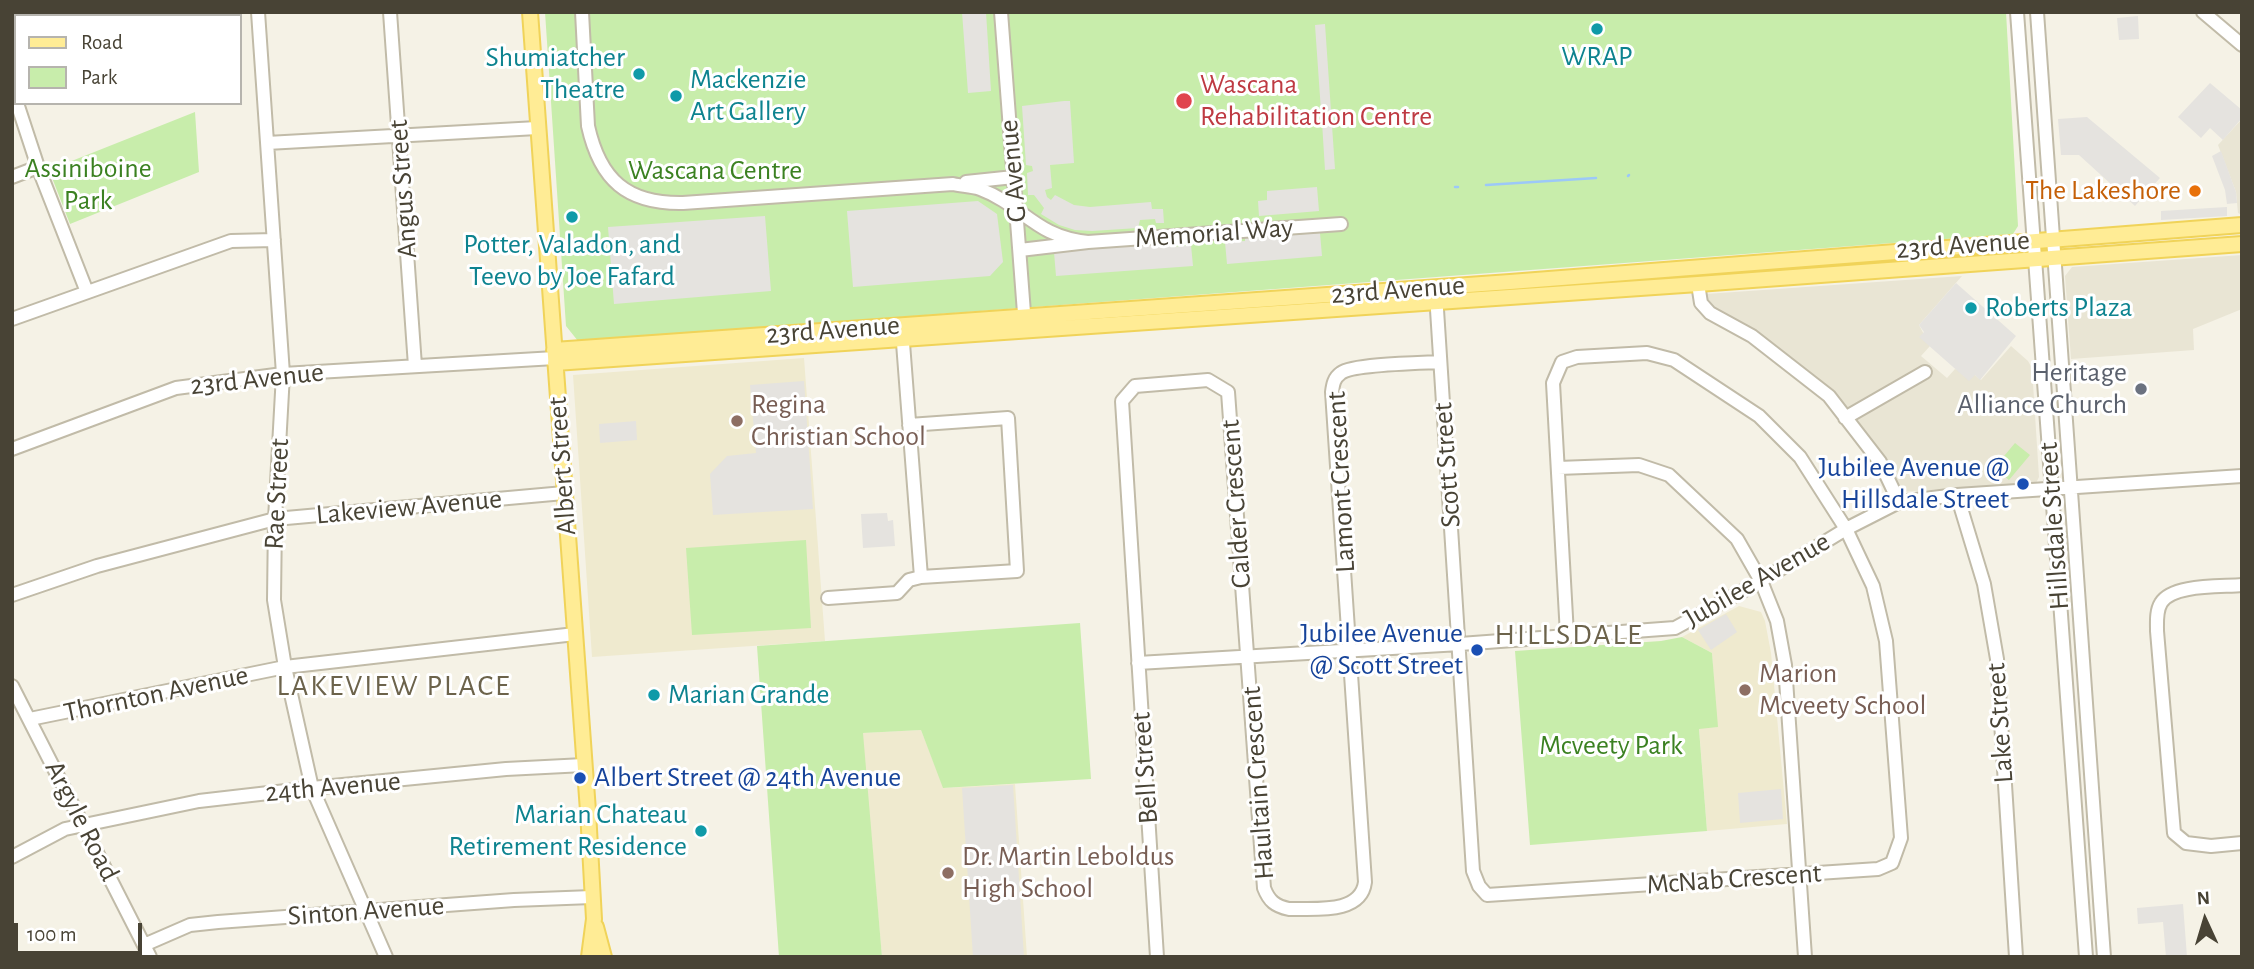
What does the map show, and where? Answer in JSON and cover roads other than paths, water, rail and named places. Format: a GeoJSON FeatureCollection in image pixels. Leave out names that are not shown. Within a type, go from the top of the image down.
{"type":"FeatureCollection","features":[{"type":"Feature","properties":{"kind":"main road","name":"Albert Street"},"geometry":{"type":"LineString","coordinates":[[530,12],[592,897],[594,919],[604,957]]}},
{"type":"Feature","properties":{"kind":"main road","name":"23rd Avenue"},"geometry":{"type":"LineString","coordinates":[[555,357],[1436,294],[2052,238],[2242,225]]}},
{"type":"Feature","properties":{"kind":"main road","name":"23rd Avenue"},"geometry":{"type":"LineString","coordinates":[[1436,294],[1698,284],[2242,244]]}},
{"type":"Feature","properties":{"kind":"main road","name":"Albert Street"},"geometry":{"type":"LineString","coordinates":[[589,957],[594,919]]}},
{"type":"Feature","properties":{"kind":"street","name":"Rae Street"},"geometry":{"type":"LineString","coordinates":[[258,12],[284,374],[275,519],[274,600],[285,667],[312,788],[386,957]]}},
{"type":"Feature","properties":{"kind":"street","name":"Angus Street"},"geometry":{"type":"LineString","coordinates":[[390,12],[415,366]]}},
{"type":"Feature","properties":{"kind":"street","name":"Memorial Way"},"geometry":{"type":"LineString","coordinates":[[582,12],[588,126],[592,144],[608,176],[630,194],[657,202],[683,203],[953,184],[979,188],[1017,210],[1045,231],[1067,240],[1088,242]]}},
{"type":"Feature","properties":{"kind":"street","name":"G Avenue"},"geometry":{"type":"LineString","coordinates":[[1002,12],[1025,323]]}},
{"type":"Feature","properties":{"kind":"street","name":"Hillsdale Street"},"geometry":{"type":"LineString","coordinates":[[2017,12],[2086,957]]}},
{"type":"Feature","properties":{"kind":"street","name":"Hillsdale Street"},"geometry":{"type":"LineString","coordinates":[[2037,12],[2104,957]]}},
{"type":"Feature","properties":{"kind":"street"},"geometry":{"type":"LineString","coordinates":[[2203,12],[2242,45]]}},
{"type":"Feature","properties":{"kind":"street"},"geometry":{"type":"LineString","coordinates":[[17,105],[87,292]]}},
{"type":"Feature","properties":{"kind":"street"},"geometry":{"type":"LineString","coordinates":[[267,143],[537,128]]}},
{"type":"Feature","properties":{"kind":"street"},"geometry":{"type":"LineString","coordinates":[[12,177],[38,167]]}},
{"type":"Feature","properties":{"kind":"street"},"geometry":{"type":"LineString","coordinates":[[953,184],[1014,177]]}},
{"type":"Feature","properties":{"kind":"street","name":"Memorial Way"},"geometry":{"type":"LineString","coordinates":[[1020,250],[1088,242],[1341,224]]}},
{"type":"Feature","properties":{"kind":"street"},"geometry":{"type":"LineString","coordinates":[[12,318],[231,241],[274,240]]}},
{"type":"Feature","properties":{"kind":"street"},"geometry":{"type":"LineString","coordinates":[[1698,284],[1701,303],[1710,313],[1752,336],[1829,396],[1880,462],[1899,502]]}},
{"type":"Feature","properties":{"kind":"street","name":"Scott Street"},"geometry":{"type":"LineString","coordinates":[[1436,294],[1460,644]]}},
{"type":"Feature","properties":{"kind":"street"},"geometry":{"type":"LineString","coordinates":[[902,332],[921,577]]}},
{"type":"Feature","properties":{"kind":"street","name":"McNab Crescent"},"geometry":{"type":"LineString","coordinates":[[1460,644],[1473,870],[1479,886],[1487,895],[1878,869],[1892,863],[1901,838],[1886,641],[1873,586],[1846,529],[1800,457],[1759,416],[1674,360],[1647,353],[1577,357],[1562,362],[1553,383],[1558,468]]}},
{"type":"Feature","properties":{"kind":"street","name":"23rd Avenue"},"geometry":{"type":"LineString","coordinates":[[12,449],[176,388],[284,374],[555,357]]}},
{"type":"Feature","properties":{"kind":"street","name":"Lamont Crescent"},"geometry":{"type":"LineString","coordinates":[[1351,651],[1332,392],[1334,381],[1342,371],[1356,368],[1440,362]]}},
{"type":"Feature","properties":{"kind":"street"},"geometry":{"type":"LineString","coordinates":[[1845,418],[1925,372]]}},
{"type":"Feature","properties":{"kind":"street","name":"Calder Crescent"},"geometry":{"type":"LineString","coordinates":[[1138,663],[1122,401],[1135,386],[1208,380],[1228,392],[1248,657]]}},
{"type":"Feature","properties":{"kind":"street"},"geometry":{"type":"LineString","coordinates":[[828,598],[897,593],[909,580],[921,577],[1017,571],[1008,418],[909,425]]}},
{"type":"Feature","properties":{"kind":"street"},"geometry":{"type":"LineString","coordinates":[[1567,635],[1558,468],[1639,465],[1669,475],[1737,538],[1761,581],[1777,621],[1785,665],[1805,957]]}},
{"type":"Feature","properties":{"kind":"street","name":"Jubilee Avenue"},"geometry":{"type":"LineString","coordinates":[[1138,663],[1675,628],[1761,581],[1846,529],[1899,502],[1956,495],[2242,476]]}},
{"type":"Feature","properties":{"kind":"street","name":"Lakeview Avenue"},"geometry":{"type":"LineString","coordinates":[[12,595],[97,566],[275,519],[564,493]]}},
{"type":"Feature","properties":{"kind":"street","name":"Lake Street"},"geometry":{"type":"LineString","coordinates":[[1956,495],[1984,584],[1997,659],[2016,957]]}},
{"type":"Feature","properties":{"kind":"street"},"geometry":{"type":"LineString","coordinates":[[2242,585],[2188,589],[2166,597],[2159,606],[2157,631],[2174,832],[2186,844],[2211,846],[2242,843]]}},
{"type":"Feature","properties":{"kind":"street","name":"Thornton Avenue"},"geometry":{"type":"LineString","coordinates":[[30,719],[285,667],[575,634]]}},
{"type":"Feature","properties":{"kind":"street","name":"Haultain Crescent"},"geometry":{"type":"LineString","coordinates":[[1248,657],[1264,888],[1272,903],[1289,909],[1346,905],[1361,895],[1365,882],[1351,651]]}},
{"type":"Feature","properties":{"kind":"street","name":"Bell Street"},"geometry":{"type":"LineString","coordinates":[[1138,663],[1157,957]]}},
{"type":"Feature","properties":{"kind":"street","name":"Argyle Road"},"geometry":{"type":"LineString","coordinates":[[12,686],[148,951]]}},
{"type":"Feature","properties":{"kind":"street","name":"24th Avenue"},"geometry":{"type":"LineString","coordinates":[[12,857],[65,829],[199,801],[506,769],[584,765]]}},
{"type":"Feature","properties":{"kind":"street","name":"Sinton Avenue"},"geometry":{"type":"LineString","coordinates":[[148,951],[190,925],[514,900],[592,897]]}},
{"type":"Feature","properties":{"kind":"waterway"},"geometry":{"type":"LineString","coordinates":[[1486,185],[1596,178]]}},
{"type":"Feature","properties":{"kind":"place","name":"WRAP"},"geometry":{"type":"Point","coordinates":[1597,29]}},
{"type":"Feature","properties":{"kind":"place","name":"Shumiatcher Theatre"},"geometry":{"type":"Point","coordinates":[639,74]}},
{"type":"Feature","properties":{"kind":"place","name":"Mackenzie Art Gallery"},"geometry":{"type":"Point","coordinates":[676,96]}},
{"type":"Feature","properties":{"kind":"place","name":"Wascana Rehabilitation Centre"},"geometry":{"type":"Point","coordinates":[1184,101]}},
{"type":"Feature","properties":{"kind":"place","name":"The Lakeshore"},"geometry":{"type":"Point","coordinates":[2195,191]}},
{"type":"Feature","properties":{"kind":"place","name":"Potter, Valadon, and Teevo by Joe Fafard"},"geometry":{"type":"Point","coordinates":[572,217]}},
{"type":"Feature","properties":{"kind":"place","name":"Roberts Plaza"},"geometry":{"type":"Point","coordinates":[1971,308]}},
{"type":"Feature","properties":{"kind":"place","name":"Heritage Alliance Church"},"geometry":{"type":"Point","coordinates":[2141,389]}},
{"type":"Feature","properties":{"kind":"place","name":"Regina Christian School"},"geometry":{"type":"Point","coordinates":[737,421]}},
{"type":"Feature","properties":{"kind":"place","name":"Jubilee Avenue @ Hillsdale Street"},"geometry":{"type":"Point","coordinates":[2023,484]}},
{"type":"Feature","properties":{"kind":"place","name":"Jubilee Avenue @ Scott Street"},"geometry":{"type":"Point","coordinates":[1477,650]}},
{"type":"Feature","properties":{"kind":"place","name":"Marion Mcveety School"},"geometry":{"type":"Point","coordinates":[1745,690]}},
{"type":"Feature","properties":{"kind":"place","name":"Marian Grande"},"geometry":{"type":"Point","coordinates":[654,695]}},
{"type":"Feature","properties":{"kind":"place","name":"Albert Street @ 24th Avenue"},"geometry":{"type":"Point","coordinates":[580,778]}},
{"type":"Feature","properties":{"kind":"place","name":"Marian Chateau Retirement Residence"},"geometry":{"type":"Point","coordinates":[701,831]}},
{"type":"Feature","properties":{"kind":"place","name":"Dr. Martin Leboldus High School"},"geometry":{"type":"Point","coordinates":[948,873]}},
{"type":"Feature","properties":{"kind":"district","name":"HILLSDALE"},"geometry":{"type":"Point","coordinates":[1569,635]}},
{"type":"Feature","properties":{"kind":"district","name":"LAKEVIEW PLACE"},"geometry":{"type":"Point","coordinates":[394,686]}},
{"type":"Feature","properties":{"kind":"park label","name":"Wascana Centre"},"geometry":{"type":"Point","coordinates":[715,171]}},
{"type":"Feature","properties":{"kind":"park label","name":"Assiniboine Park"},"geometry":{"type":"Point","coordinates":[88,185]}},
{"type":"Feature","properties":{"kind":"park label","name":"Mcveety Park"},"geometry":{"type":"Point","coordinates":[1611,746]}}]}
